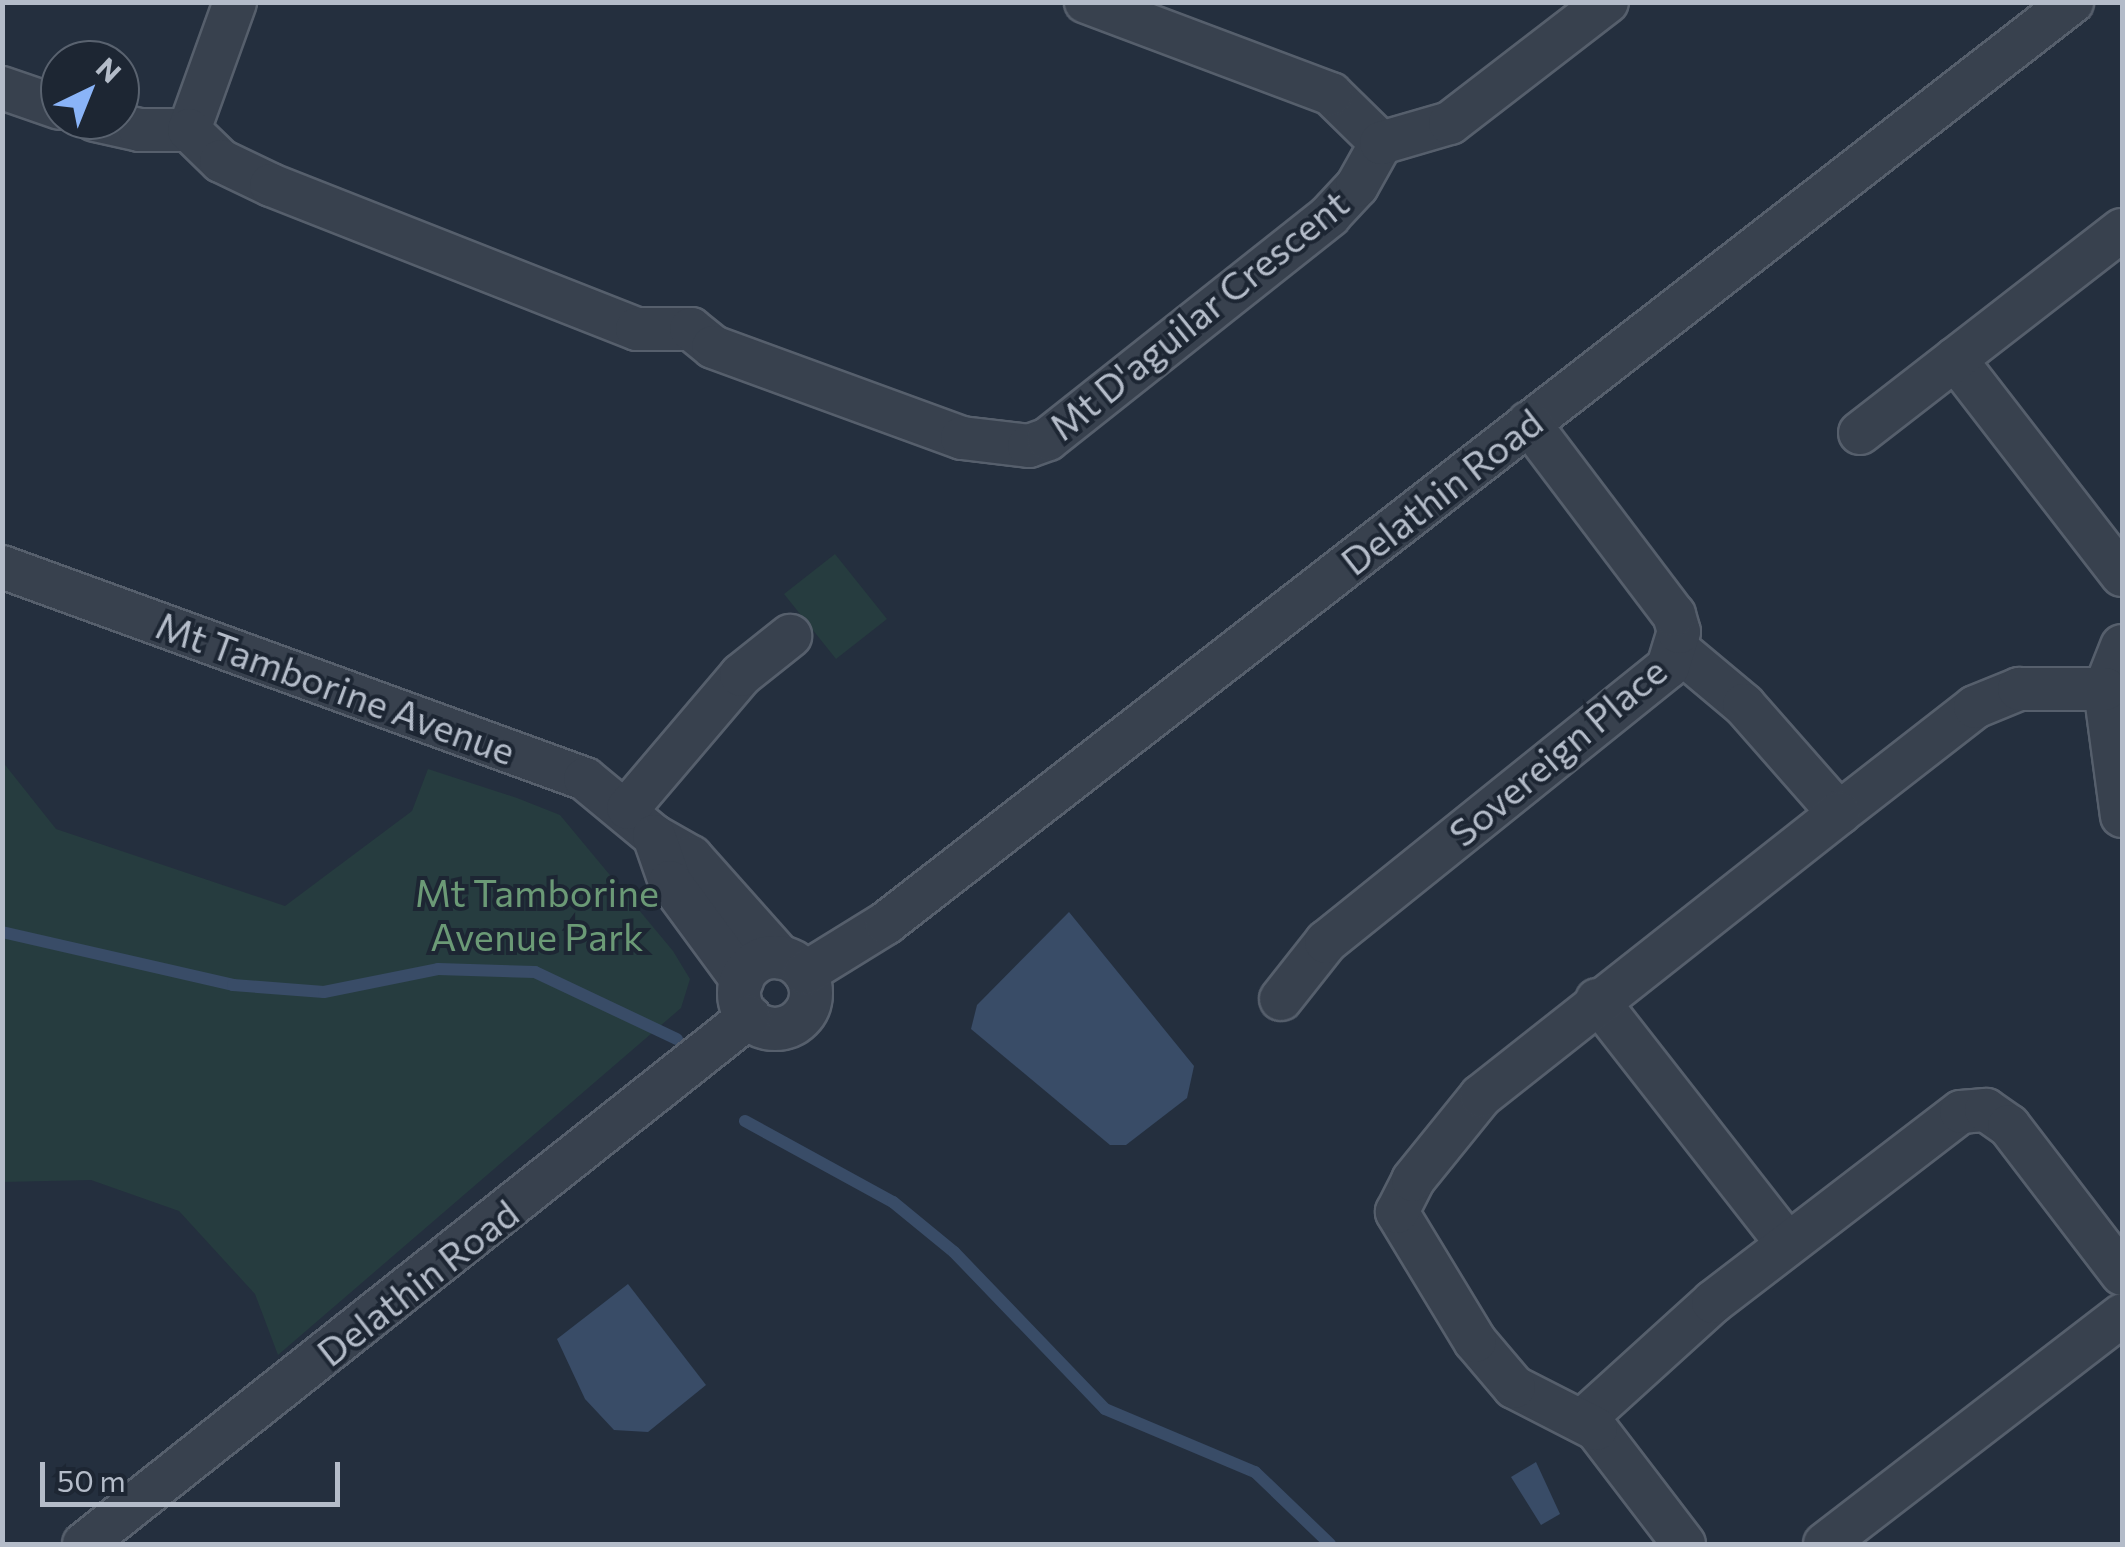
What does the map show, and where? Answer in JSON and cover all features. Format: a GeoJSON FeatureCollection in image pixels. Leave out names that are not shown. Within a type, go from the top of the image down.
{"type":"FeatureCollection","features":[{"type":"Feature","properties":{"kind":"street"},"geometry":{"type":"LineString","coordinates":[[140,130],[189,130],[235,2]]}},
{"type":"Feature","properties":{"kind":"street"},"geometry":{"type":"LineString","coordinates":[[1086,2],[1331,94],[1381,143],[1450,124],[1607,2]]}},
{"type":"Feature","properties":{"kind":"street","name":"Delathin Road"},"geometry":{"type":"LineString","coordinates":[[792,965],[886,922],[2072,2]]}},
{"type":"Feature","properties":{"kind":"street"},"geometry":{"type":"LineString","coordinates":[[2,88],[40,101]]}},
{"type":"Feature","properties":{"kind":"street","name":"Mt D'aguilar Crescent"},"geometry":{"type":"LineString","coordinates":[[189,130],[222,162],[271,185],[637,329],[691,330],[712,346],[962,438],[1009,446],[1048,439],[1329,216],[1357,186],[1381,143]]}},
{"type":"Feature","properties":{"kind":"street"},"geometry":{"type":"LineString","coordinates":[[1860,434],[2122,230]]}},
{"type":"Feature","properties":{"kind":"street"},"geometry":{"type":"LineString","coordinates":[[1955,359],[2122,575]]}},
{"type":"Feature","properties":{"kind":"street","name":"Sovereign Place"},"geometry":{"type":"LineString","coordinates":[[1281,999],[1326,942],[1652,681],[1676,648],[1674,615],[1528,423]]}},
{"type":"Feature","properties":{"kind":"street","name":"Mt Tamborine Avenue"},"geometry":{"type":"LineString","coordinates":[[2,567],[584,778],[691,857],[731,895],[792,965]]}},
{"type":"Feature","properties":{"kind":"street"},"geometry":{"type":"LineString","coordinates":[[745,999],[753,965],[792,965],[810,1001],[801,1018],[774,1030],[745,999],[670,882],[641,822],[741,675],[790,636]]}},
{"type":"Feature","properties":{"kind":"street"},"geometry":{"type":"LineString","coordinates":[[2122,646],[2105,689],[2122,816]]}},
{"type":"Feature","properties":{"kind":"street"},"geometry":{"type":"LineString","coordinates":[[1676,648],[1744,705],[1840,813]]}},
{"type":"Feature","properties":{"kind":"street"},"geometry":{"type":"LineString","coordinates":[[1684,1544],[1583,1420],[1514,1387],[1475,1341],[1397,1212],[1413,1180],[1481,1096],[1597,1000],[1975,707],[2019,690],[2105,689]]}},
{"type":"Feature","properties":{"kind":"street","name":"Delathin Road"},"geometry":{"type":"LineString","coordinates":[[84,1544],[745,999]]}},
{"type":"Feature","properties":{"kind":"street"},"geometry":{"type":"LineString","coordinates":[[1597,1000],[1786,1242]]}},
{"type":"Feature","properties":{"kind":"street"},"geometry":{"type":"LineString","coordinates":[[1583,1420],[1598,1400],[1786,1242],[1961,1112],[1986,1110],[2008,1126],[2122,1274]]}},
{"type":"Feature","properties":{"kind":"street"},"geometry":{"type":"LineString","coordinates":[[1826,1544],[2122,1315]]}},
{"type":"Feature","properties":{"kind":"green space"},"geometry":{"type":"Polygon","coordinates":[[[835,554],[887,619],[836,659],[784,594],[835,554]]]}},
{"type":"Feature","properties":{"kind":"green space","name":"Mt Tamborine Avenue Park"},"geometry":{"type":"Polygon","coordinates":[[[2,761],[56,829],[285,906],[412,811],[428,769],[517,798],[560,815],[673,951],[690,979],[681,1008],[278,1355],[255,1294],[179,1211],[91,1180],[3,1182],[2,761]]]}},
{"type":"Feature","properties":{"kind":"water"},"geometry":{"type":"Polygon","coordinates":[[[1069,912],[1194,1066],[1187,1098],[1126,1145],[1110,1145],[971,1029],[977,1005],[1069,912]]]}},
{"type":"Feature","properties":{"kind":"water"},"geometry":{"type":"Polygon","coordinates":[[[628,1284],[706,1385],[648,1432],[614,1430],[585,1399],[557,1339],[628,1284]]]}},
{"type":"Feature","properties":{"kind":"water"},"geometry":{"type":"Polygon","coordinates":[[[1536,1462],[1560,1514],[1541,1525],[1511,1477],[1536,1462]]]}},
{"type":"Feature","properties":{"kind":"waterway"},"geometry":{"type":"LineString","coordinates":[[2,932],[233,985],[324,992],[438,969],[535,972],[677,1039]]}},
{"type":"Feature","properties":{"kind":"waterway"},"geometry":{"type":"LineString","coordinates":[[745,1121],[893,1202],[954,1252],[1105,1409],[1255,1472],[1330,1544]]}}]}
